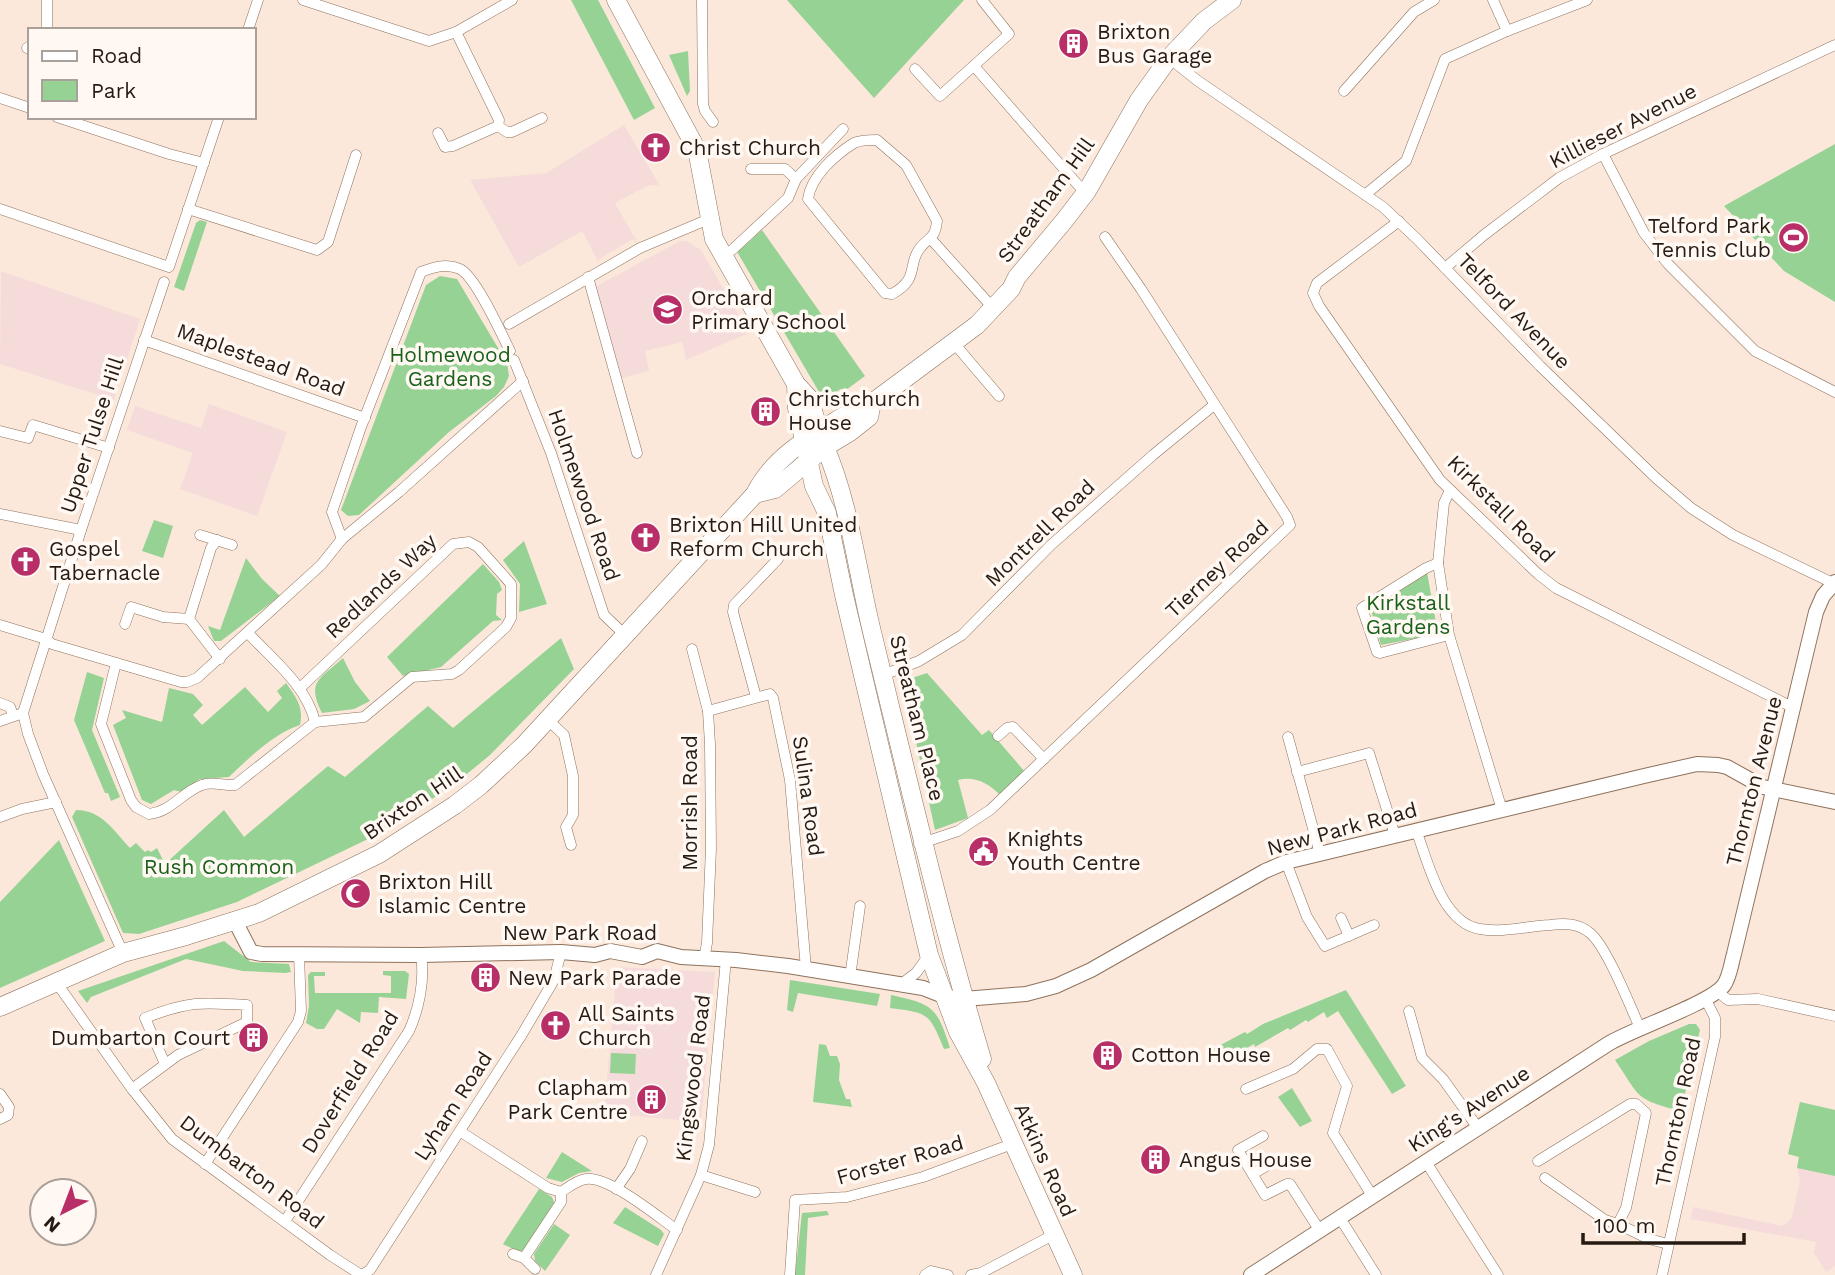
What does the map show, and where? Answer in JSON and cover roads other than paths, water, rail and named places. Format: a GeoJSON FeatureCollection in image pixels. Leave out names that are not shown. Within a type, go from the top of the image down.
{"type":"FeatureCollection","features":[{"type":"Feature","properties":{"kind":"highway"},"geometry":{"type":"LineString","coordinates":[[616,0],[693,141],[704,177],[709,219],[715,239],[796,384],[797,408],[816,439],[827,490],[827,513]]}},
{"type":"Feature","properties":{"kind":"highway","name":"Streatham Hill"},"geometry":{"type":"LineString","coordinates":[[816,439],[869,416],[872,402],[977,325],[1011,289],[1017,277],[1087,191],[1139,100],[1169,58],[1220,3]]}},
{"type":"Feature","properties":{"kind":"highway","name":"Brixton Hill"},"geometry":{"type":"LineString","coordinates":[[755,494],[775,489],[809,460],[816,439]]}},
{"type":"Feature","properties":{"kind":"highway","name":"Brixton Hill"},"geometry":{"type":"LineString","coordinates":[[0,1007],[123,953],[259,912],[379,854],[408,837],[481,785],[548,720],[755,494],[771,469],[816,439]]}},
{"type":"Feature","properties":{"kind":"highway","name":"Streatham Place"},"geometry":{"type":"LineString","coordinates":[[816,439],[839,483],[924,843],[953,1000]]}},
{"type":"Feature","properties":{"kind":"highway","name":"Streatham Place"},"geometry":{"type":"LineString","coordinates":[[809,460],[816,492],[827,513],[929,955],[953,1000]]}},
{"type":"Feature","properties":{"kind":"highway","name":"Atkins Road"},"geometry":{"type":"LineString","coordinates":[[953,1000],[958,1032],[986,1083],[1073,1275]]}},
{"type":"Feature","properties":{"kind":"highway","name":"Atkins Road"},"geometry":{"type":"LineString","coordinates":[[1063,1254],[1079,1275]]}},
{"type":"Feature","properties":{"kind":"street"},"geometry":{"type":"LineString","coordinates":[[47,0],[47,28]]}},
{"type":"Feature","properties":{"kind":"street"},"geometry":{"type":"LineString","coordinates":[[249,28],[258,0]]}},
{"type":"Feature","properties":{"kind":"street"},"geometry":{"type":"LineString","coordinates":[[303,0],[423,40],[434,40],[456,32],[512,0]]}},
{"type":"Feature","properties":{"kind":"street"},"geometry":{"type":"LineString","coordinates":[[702,0],[700,106],[713,122]]}},
{"type":"Feature","properties":{"kind":"street"},"geometry":{"type":"LineString","coordinates":[[915,69],[940,96],[1009,34],[982,0]]}},
{"type":"Feature","properties":{"kind":"street"},"geometry":{"type":"LineString","coordinates":[[1344,91],[1414,12],[1434,0]]}},
{"type":"Feature","properties":{"kind":"street"},"geometry":{"type":"LineString","coordinates":[[1493,0],[1507,31]]}},
{"type":"Feature","properties":{"kind":"street"},"geometry":{"type":"LineString","coordinates":[[1366,194],[1406,160],[1445,59],[1567,4],[1587,0]]}},
{"type":"Feature","properties":{"kind":"street"},"geometry":{"type":"LineString","coordinates":[[456,32],[499,120],[498,126]]}},
{"type":"Feature","properties":{"kind":"street","name":"Killieser Avenue"},"geometry":{"type":"LineString","coordinates":[[1446,268],[1542,189],[1604,154],[1835,45]]}},
{"type":"Feature","properties":{"kind":"street","name":"Telford Avenue"},"geometry":{"type":"LineString","coordinates":[[1169,58],[1198,81],[1205,83],[1366,194],[1399,221],[1540,366],[1685,503],[1733,535],[1835,583]]}},
{"type":"Feature","properties":{"kind":"street"},"geometry":{"type":"LineString","coordinates":[[974,66],[1072,178],[1087,191]]}},
{"type":"Feature","properties":{"kind":"street"},"geometry":{"type":"LineString","coordinates":[[0,98],[28,107]]}},
{"type":"Feature","properties":{"kind":"street"},"geometry":{"type":"LineString","coordinates":[[498,126],[512,132],[542,118]]}},
{"type":"Feature","properties":{"kind":"street"},"geometry":{"type":"LineString","coordinates":[[63,119],[204,163]]}},
{"type":"Feature","properties":{"kind":"street"},"geometry":{"type":"LineString","coordinates":[[0,209],[169,267],[218,119]]}},
{"type":"Feature","properties":{"kind":"street"},"geometry":{"type":"LineString","coordinates":[[438,134],[445,146],[453,146],[498,126]]}},
{"type":"Feature","properties":{"kind":"street"},"geometry":{"type":"LineString","coordinates":[[723,255],[732,250],[788,198],[796,179],[843,129]]}},
{"type":"Feature","properties":{"kind":"street"},"geometry":{"type":"LineString","coordinates":[[877,140],[906,165],[937,220],[936,231],[931,239],[919,249],[906,284],[892,294],[885,293],[808,199],[810,190],[823,169],[856,142],[877,140]]}},
{"type":"Feature","properties":{"kind":"street"},"geometry":{"type":"LineString","coordinates":[[1604,154],[1644,233],[1668,264],[1755,351],[1835,392]]}},
{"type":"Feature","properties":{"kind":"street"},"geometry":{"type":"LineString","coordinates":[[188,209],[317,250],[328,242],[356,155]]}},
{"type":"Feature","properties":{"kind":"street"},"geometry":{"type":"LineString","coordinates":[[751,169],[785,169],[796,179]]}},
{"type":"Feature","properties":{"kind":"street"},"geometry":{"type":"LineString","coordinates":[[509,324],[640,247],[709,219]]}},
{"type":"Feature","properties":{"kind":"street","name":"Kirkstall Road"},"geometry":{"type":"LineString","coordinates":[[1399,221],[1317,283],[1313,293],[1319,306],[1433,470],[1450,490],[1556,588],[1794,708]]}},
{"type":"Feature","properties":{"kind":"street","name":"Tierney Road"},"geometry":{"type":"LineString","coordinates":[[904,849],[949,835],[976,821],[1289,527],[1287,517],[1105,237]]}},
{"type":"Feature","properties":{"kind":"street"},"geometry":{"type":"LineString","coordinates":[[931,239],[993,308]]}},
{"type":"Feature","properties":{"kind":"street","name":"Holmewood Road"},"geometry":{"type":"LineString","coordinates":[[365,418],[421,272],[443,266],[460,269],[467,275],[490,312],[512,355],[551,453],[604,615],[625,636]]}},
{"type":"Feature","properties":{"kind":"street"},"geometry":{"type":"LineString","coordinates":[[588,277],[637,453]]}},
{"type":"Feature","properties":{"kind":"street","name":"Upper Tulse Hill"},"geometry":{"type":"LineString","coordinates":[[18,714],[46,639],[164,282]]}},
{"type":"Feature","properties":{"kind":"street","name":"Maplestead Road"},"geometry":{"type":"LineString","coordinates":[[145,340],[365,418]]}},
{"type":"Feature","properties":{"kind":"street"},"geometry":{"type":"LineString","coordinates":[[953,342],[999,396]]}},
{"type":"Feature","properties":{"kind":"street"},"geometry":{"type":"LineString","coordinates":[[0,625],[116,663],[187,682],[197,678],[321,565],[342,540],[523,381]]}},
{"type":"Feature","properties":{"kind":"street","name":"Montrell Road"},"geometry":{"type":"LineString","coordinates":[[883,675],[919,661],[968,630],[1051,545],[1153,454],[1214,405]]}},
{"type":"Feature","properties":{"kind":"street"},"geometry":{"type":"LineString","coordinates":[[342,540],[332,512],[365,418]]}},
{"type":"Feature","properties":{"kind":"street"},"geometry":{"type":"LineString","coordinates":[[0,431],[28,438],[33,425],[109,448]]}},
{"type":"Feature","properties":{"kind":"street"},"geometry":{"type":"LineString","coordinates":[[1450,490],[1444,503],[1438,564],[1449,635],[1502,810]]}},
{"type":"Feature","properties":{"kind":"street"},"geometry":{"type":"LineString","coordinates":[[0,514],[81,530]]}},
{"type":"Feature","properties":{"kind":"street"},"geometry":{"type":"LineString","coordinates":[[200,536],[232,545]]}},
{"type":"Feature","properties":{"kind":"street"},"geometry":{"type":"LineString","coordinates":[[189,619],[211,548],[217,540]]}},
{"type":"Feature","properties":{"kind":"street","name":"Redlands Way"},"geometry":{"type":"LineString","coordinates":[[300,688],[453,544],[469,542],[478,547],[511,584],[511,618],[506,627],[459,670],[452,674],[412,677],[364,717],[315,722]]}},
{"type":"Feature","properties":{"kind":"street"},"geometry":{"type":"LineString","coordinates":[[708,711],[756,697],[733,612],[734,605],[778,559]]}},
{"type":"Feature","properties":{"kind":"street"},"geometry":{"type":"LineString","coordinates":[[1438,564],[1426,568],[1362,608],[1377,652],[1380,653],[1449,635]]}},
{"type":"Feature","properties":{"kind":"street","name":"Thornton Avenue"},"geometry":{"type":"LineString","coordinates":[[1712,996],[1728,976],[1816,612],[1823,596],[1835,583]]}},
{"type":"Feature","properties":{"kind":"street"},"geometry":{"type":"LineString","coordinates":[[125,624],[131,607],[163,617],[189,619],[220,659]]}},
{"type":"Feature","properties":{"kind":"street"},"geometry":{"type":"LineString","coordinates":[[116,663],[101,724],[136,807],[149,814],[164,811],[205,783],[235,785],[315,722],[313,711],[300,688],[248,633]]}},
{"type":"Feature","properties":{"kind":"street","name":"Morrish Road"},"geometry":{"type":"LineString","coordinates":[[692,649],[708,711],[711,848],[708,943],[704,959]]}},
{"type":"Feature","properties":{"kind":"street","name":"Sulina Road"},"geometry":{"type":"LineString","coordinates":[[756,697],[770,694],[773,698],[789,780],[806,969]]}},
{"type":"Feature","properties":{"kind":"street"},"geometry":{"type":"LineString","coordinates":[[0,703],[18,714],[28,734],[123,953]]}},
{"type":"Feature","properties":{"kind":"street"},"geometry":{"type":"LineString","coordinates":[[0,721],[18,714]]}},
{"type":"Feature","properties":{"kind":"street"},"geometry":{"type":"LineString","coordinates":[[548,720],[564,735],[573,776],[573,815],[566,827],[571,845]]}},
{"type":"Feature","properties":{"kind":"street"},"geometry":{"type":"LineString","coordinates":[[998,736],[1007,728],[1013,727],[1044,759]]}},
{"type":"Feature","properties":{"kind":"street"},"geometry":{"type":"LineString","coordinates":[[1288,737],[1320,854]]}},
{"type":"Feature","properties":{"kind":"street"},"geometry":{"type":"LineString","coordinates":[[1297,772],[1369,753],[1395,835]]}},
{"type":"Feature","properties":{"kind":"street","name":"New Park Road"},"geometry":{"type":"LineString","coordinates":[[235,921],[251,952],[421,955],[561,952],[596,955],[610,951],[642,957],[657,951],[673,956],[726,959],[806,969],[923,988],[953,1000],[1037,992],[1074,979],[1265,871],[1286,862],[1644,776],[1708,764],[1727,767],[1763,787],[1835,802]]}},
{"type":"Feature","properties":{"kind":"street"},"geometry":{"type":"LineString","coordinates":[[0,817],[56,802]]}},
{"type":"Feature","properties":{"kind":"street"},"geometry":{"type":"LineString","coordinates":[[1416,830],[1438,889],[1459,920],[1480,929],[1561,923],[1589,932],[1601,947],[1640,1028]]}},
{"type":"Feature","properties":{"kind":"street"},"geometry":{"type":"LineString","coordinates":[[1286,862],[1307,917],[1322,944],[1329,946],[1374,925]]}},
{"type":"Feature","properties":{"kind":"street"},"geometry":{"type":"LineString","coordinates":[[850,977],[860,906]]}},
{"type":"Feature","properties":{"kind":"street"},"geometry":{"type":"LineString","coordinates":[[1341,918],[1349,936]]}},
{"type":"Feature","properties":{"kind":"street","name":"Lyham Road"},"geometry":{"type":"LineString","coordinates":[[364,1274],[370,1270],[461,1132],[554,980],[561,952]]}},
{"type":"Feature","properties":{"kind":"street"},"geometry":{"type":"LineString","coordinates":[[205,1164],[298,1022],[301,1011],[299,954]]}},
{"type":"Feature","properties":{"kind":"street","name":"Doverfield Road"},"geometry":{"type":"LineString","coordinates":[[285,1221],[409,1031],[418,1005],[423,966],[421,955]]}},
{"type":"Feature","properties":{"kind":"street"},"geometry":{"type":"LineString","coordinates":[[899,985],[916,973],[929,955]]}},
{"type":"Feature","properties":{"kind":"street","name":"Kingswood Road"},"geometry":{"type":"LineString","coordinates":[[656,1275],[701,1175],[709,1145],[726,959]]}},
{"type":"Feature","properties":{"kind":"street","name":"Dumbarton Road"},"geometry":{"type":"LineString","coordinates":[[56,982],[132,1089],[172,1139],[356,1273],[364,1274]]}},
{"type":"Feature","properties":{"kind":"street"},"geometry":{"type":"LineString","coordinates":[[1712,996],[1728,1000],[1758,999],[1835,1016]]}},
{"type":"Feature","properties":{"kind":"street","name":"King's Avenue"},"geometry":{"type":"LineString","coordinates":[[1251,1275],[1608,1044],[1712,996]]}},
{"type":"Feature","properties":{"kind":"street","name":"Thornton Road"},"geometry":{"type":"LineString","coordinates":[[1662,1275],[1715,1037],[1712,996]]}},
{"type":"Feature","properties":{"kind":"street"},"geometry":{"type":"LineString","coordinates":[[132,1089],[165,1063],[247,1022],[247,1005],[199,1002],[174,1006],[145,1018],[165,1063]]}},
{"type":"Feature","properties":{"kind":"street"},"geometry":{"type":"LineString","coordinates":[[1409,1011],[1422,1058],[1443,1079],[1478,1128]]}},
{"type":"Feature","properties":{"kind":"street"},"geometry":{"type":"LineString","coordinates":[[1246,1089],[1293,1069],[1317,1049],[1327,1049],[1347,1086],[1334,1133],[1373,1197]]}},
{"type":"Feature","properties":{"kind":"street"},"geometry":{"type":"LineString","coordinates":[[0,1094],[9,1107],[8,1115],[0,1119]]}},
{"type":"Feature","properties":{"kind":"street"},"geometry":{"type":"LineString","coordinates":[[1538,1161],[1630,1104],[1641,1107],[1646,1114],[1646,1122],[1626,1209],[1618,1224]]}},
{"type":"Feature","properties":{"kind":"street"},"geometry":{"type":"LineString","coordinates":[[461,1132],[548,1188],[561,1192],[581,1180],[590,1178],[616,1189],[677,1230]]}},
{"type":"Feature","properties":{"kind":"street"},"geometry":{"type":"LineString","coordinates":[[1263,1136],[1238,1150],[1265,1195],[1290,1185],[1320,1231]]}},
{"type":"Feature","properties":{"kind":"street"},"geometry":{"type":"LineString","coordinates":[[616,1189],[630,1169],[642,1141]]}},
{"type":"Feature","properties":{"kind":"street","name":"Forster Road"},"geometry":{"type":"LineString","coordinates":[[790,1275],[795,1200],[846,1197],[923,1177],[1012,1143]]}},
{"type":"Feature","properties":{"kind":"street"},"geometry":{"type":"LineString","coordinates":[[1253,1174],[1276,1160]]}},
{"type":"Feature","properties":{"kind":"street"},"geometry":{"type":"LineString","coordinates":[[1426,1162],[1498,1275]]}},
{"type":"Feature","properties":{"kind":"street"},"geometry":{"type":"LineString","coordinates":[[701,1175],[754,1192]]}},
{"type":"Feature","properties":{"kind":"street"},"geometry":{"type":"LineString","coordinates":[[1545,1178],[1605,1220],[1668,1244]]}},
{"type":"Feature","properties":{"kind":"street"},"geometry":{"type":"LineString","coordinates":[[524,1258],[561,1202],[561,1192]]}},
{"type":"Feature","properties":{"kind":"street"},"geometry":{"type":"LineString","coordinates":[[1340,1218],[1376,1275]]}},
{"type":"Feature","properties":{"kind":"street"},"geometry":{"type":"LineString","coordinates":[[971,1275],[981,1273],[1054,1235]]}},
{"type":"Feature","properties":{"kind":"street"},"geometry":{"type":"LineString","coordinates":[[513,1254],[524,1258],[535,1269]]}},
{"type":"Feature","properties":{"kind":"street"},"geometry":{"type":"LineString","coordinates":[[925,1275],[931,1271],[948,1275]]}},
{"type":"Feature","properties":{"kind":"place","name":"Brixton Bus Garage"},"geometry":{"type":"Point","coordinates":[1074,44]}},
{"type":"Feature","properties":{"kind":"place","name":"Christ Church"},"geometry":{"type":"Point","coordinates":[656,148]}},
{"type":"Feature","properties":{"kind":"place","name":"Telford Park Tennis Club"},"geometry":{"type":"Point","coordinates":[1794,238]}},
{"type":"Feature","properties":{"kind":"place","name":"Orchard Primary School"},"geometry":{"type":"Point","coordinates":[668,310]}},
{"type":"Feature","properties":{"kind":"place","name":"Christchurch House"},"geometry":{"type":"Point","coordinates":[765,411]}},
{"type":"Feature","properties":{"kind":"place","name":"Brixton Hill United Reform Church"},"geometry":{"type":"Point","coordinates":[646,537]}},
{"type":"Feature","properties":{"kind":"place","name":"Gospel Tabernacle"},"geometry":{"type":"Point","coordinates":[26,561]}},
{"type":"Feature","properties":{"kind":"place","name":"Knights Youth Centre"},"geometry":{"type":"Point","coordinates":[984,851]}},
{"type":"Feature","properties":{"kind":"place","name":"Brixton Hill Islamic Centre"},"geometry":{"type":"Point","coordinates":[355,894]}},
{"type":"Feature","properties":{"kind":"place","name":"New Park Parade"},"geometry":{"type":"Point","coordinates":[485,978]}},
{"type":"Feature","properties":{"kind":"place","name":"All Saints Church"},"geometry":{"type":"Point","coordinates":[555,1026]}},
{"type":"Feature","properties":{"kind":"place","name":"Dumbarton Court"},"geometry":{"type":"Point","coordinates":[253,1038]}},
{"type":"Feature","properties":{"kind":"place","name":"Cotton House"},"geometry":{"type":"Point","coordinates":[1108,1055]}},
{"type":"Feature","properties":{"kind":"place","name":"Clapham Park Centre"},"geometry":{"type":"Point","coordinates":[651,1100]}},
{"type":"Feature","properties":{"kind":"place","name":"Angus House"},"geometry":{"type":"Point","coordinates":[1156,1160]}},
{"type":"Feature","properties":{"kind":"park label","name":"Holmewood Gardens"},"geometry":{"type":"Point","coordinates":[450,367]}},
{"type":"Feature","properties":{"kind":"park label","name":"Kirkstall Gardens"},"geometry":{"type":"Point","coordinates":[1408,615]}},
{"type":"Feature","properties":{"kind":"park label","name":"Rush Common"},"geometry":{"type":"Point","coordinates":[219,867]}}]}
